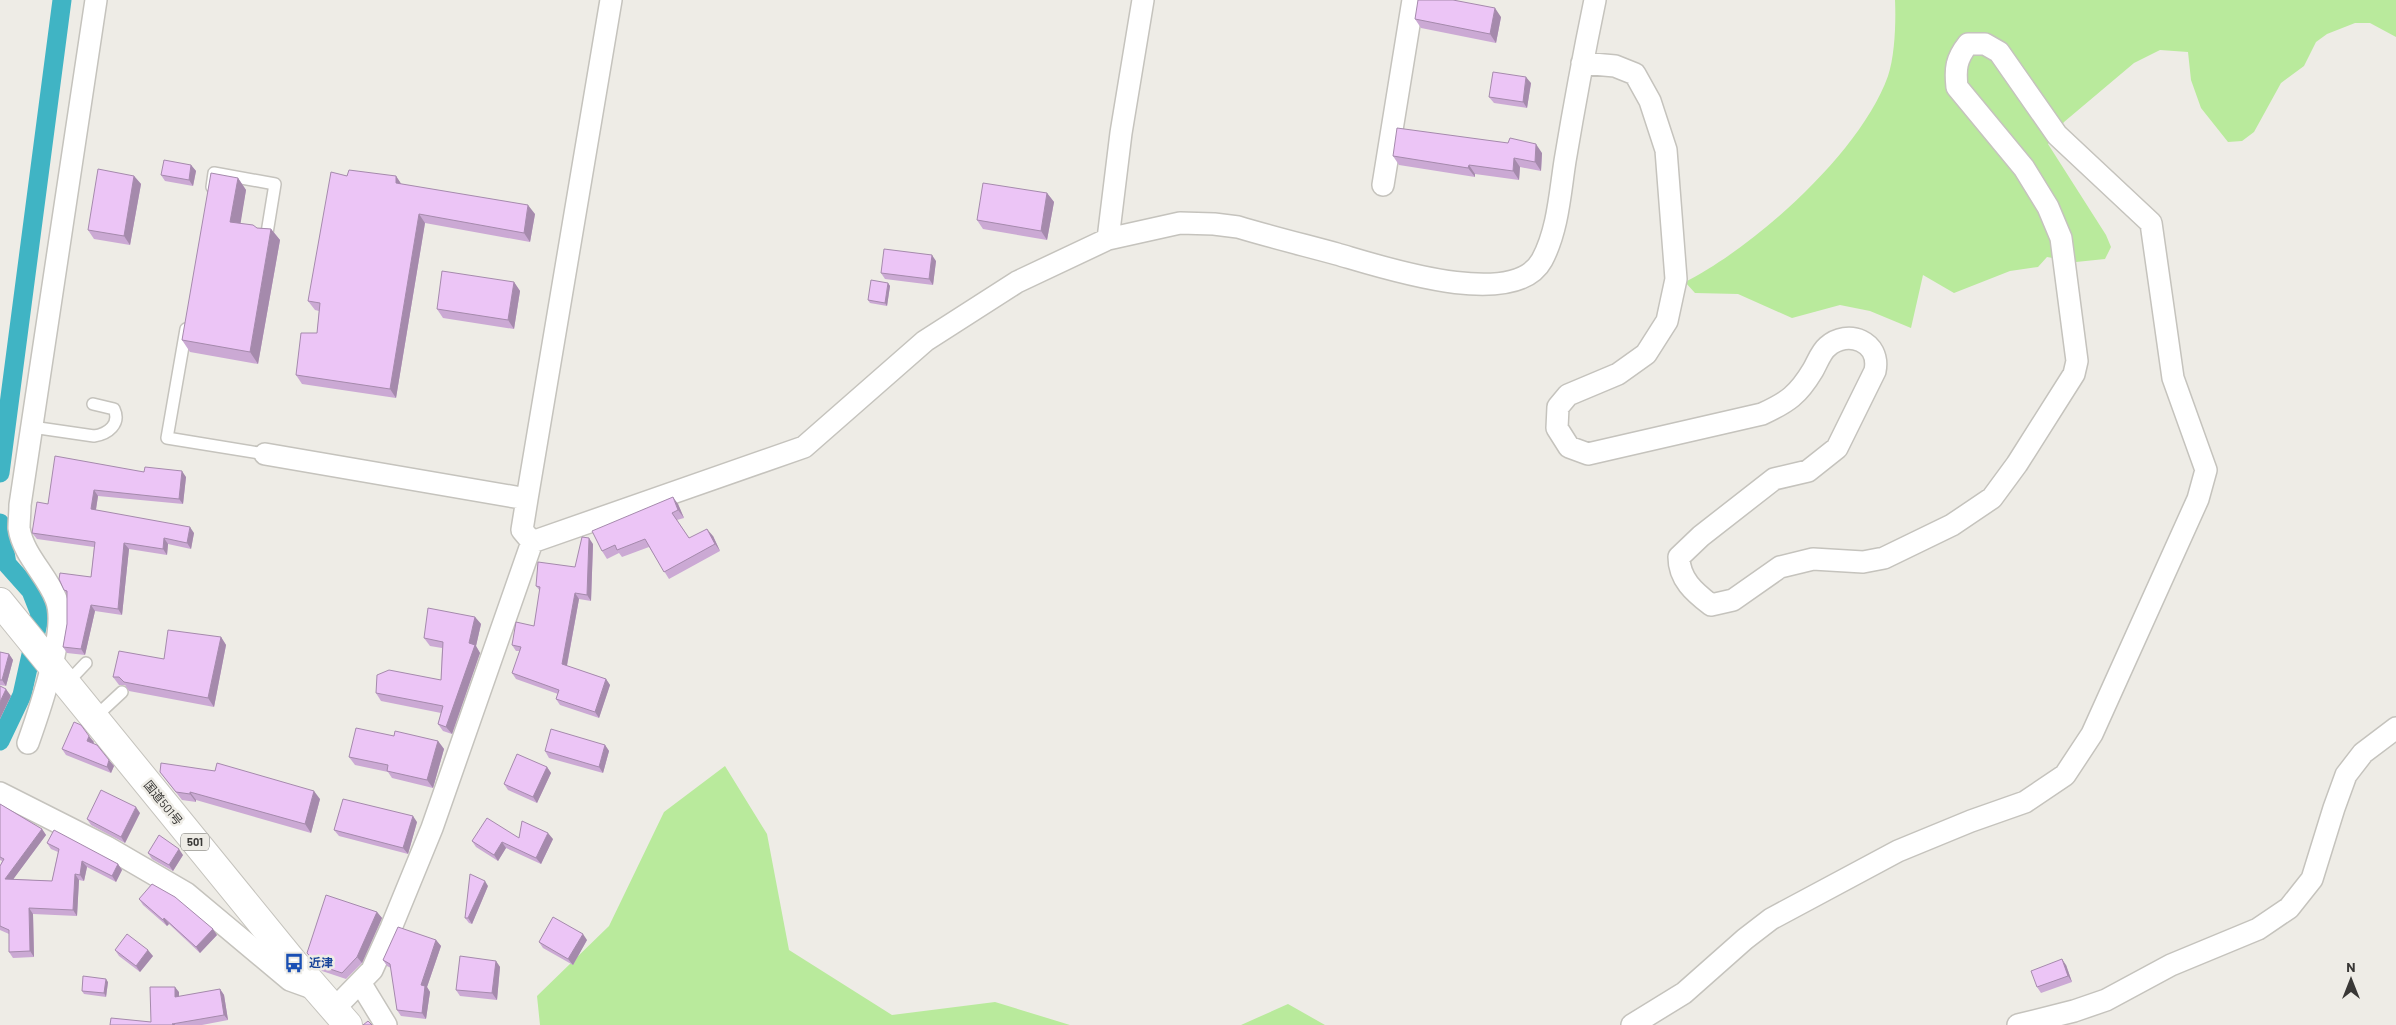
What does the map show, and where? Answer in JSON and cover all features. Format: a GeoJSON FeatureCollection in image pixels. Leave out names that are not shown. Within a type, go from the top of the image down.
{"type":"FeatureCollection","features":[{"type":"Feature","properties":{"kind":"highway","name":"国道501号"},"geometry":{"type":"LineString","coordinates":[[0,602],[93,719],[315,989],[342,1016]]}},
{"type":"Feature","properties":{"kind":"street"},"geometry":{"type":"LineString","coordinates":[[28,743],[53,669],[60,610],[52,590],[23,542],[19,528],[20,505],[96,0]]}},
{"type":"Feature","properties":{"kind":"street"},"geometry":{"type":"LineString","coordinates":[[532,542],[522,530],[611,0]]}},
{"type":"Feature","properties":{"kind":"street"},"geometry":{"type":"LineString","coordinates":[[1108,239],[1121,133],[1143,0]]}},
{"type":"Feature","properties":{"kind":"street"},"geometry":{"type":"LineString","coordinates":[[1383,185],[1413,0]]}},
{"type":"Feature","properties":{"kind":"street"},"geometry":{"type":"LineString","coordinates":[[532,542],[804,447],[924,341],[1017,282],[1108,239],[1180,223],[1214,224],[1238,228],[1416,277],[1469,284],[1502,283],[1527,275],[1542,262],[1553,232],[1582,63],[1595,0]]}},
{"type":"Feature","properties":{"kind":"street"},"geometry":{"type":"LineString","coordinates":[[1582,63],[1615,66],[1635,74],[1650,101],[1666,150],[1676,279],[1667,321],[1646,354],[1618,374],[1568,395],[1558,407],[1557,428],[1569,447],[1588,454],[1762,414],[1779,406],[1800,391],[1827,347],[1838,341],[1856,339],[1870,346],[1877,360],[1875,371],[1837,448],[1808,471],[1774,479],[1701,536],[1679,557],[1679,569],[1692,590],[1711,604],[1733,600],[1780,567],[1813,559],[1863,562],[1884,558],[1952,525],[1992,498],[2023,456],[2074,374],[2077,361],[2061,238],[2048,207],[2024,168],[1957,87],[1955,70],[1959,55],[1968,44],[1985,44],[1999,52],[2057,135],[2151,223],[2173,378],[2206,470],[2198,499],[2092,734],[2065,774],[2026,802],[1971,821],[1898,851],[1771,919],[1745,939],[1684,993],[1632,1025]]}},
{"type":"Feature","properties":{"kind":"street"},"geometry":{"type":"LineString","coordinates":[[265,454],[527,499]]}},
{"type":"Feature","properties":{"kind":"street"},"geometry":{"type":"LineString","coordinates":[[342,1016],[361,984],[372,970],[432,828],[532,542]]}},
{"type":"Feature","properties":{"kind":"street"},"geometry":{"type":"LineString","coordinates":[[2018,1025],[2074,1011],[2106,1000],[2171,965],[2258,929],[2289,908],[2312,879],[2346,775],[2362,753],[2396,728]]}},
{"type":"Feature","properties":{"kind":"street"},"geometry":{"type":"LineString","coordinates":[[0,793],[107,847],[186,893],[290,980],[315,989]]}},
{"type":"Feature","properties":{"kind":"street"},"geometry":{"type":"LineString","coordinates":[[361,984],[386,1025]]}},
{"type":"Feature","properties":{"kind":"lane"},"geometry":{"type":"LineString","coordinates":[[209,203],[214,173],[275,184],[267,233]]}},
{"type":"Feature","properties":{"kind":"lane"},"geometry":{"type":"LineString","coordinates":[[188,319],[166,438],[265,454]]}},
{"type":"Feature","properties":{"kind":"lane"},"geometry":{"type":"LineString","coordinates":[[32,427],[94,436],[103,435],[110,430],[117,415],[114,410],[106,406],[93,404]]}},
{"type":"Feature","properties":{"kind":"lane"},"geometry":{"type":"LineString","coordinates":[[53,669],[86,663]]}},
{"type":"Feature","properties":{"kind":"lane"},"geometry":{"type":"LineString","coordinates":[[93,719],[122,692]]}},
{"type":"Feature","properties":{"kind":"green space"},"geometry":{"type":"Polygon","coordinates":[[[1895,0],[2396,0],[2396,37],[2370,23],[2355,23],[2327,34],[2316,42],[2304,66],[2281,83],[2254,132],[2242,141],[2228,142],[2201,108],[2191,80],[2188,52],[2160,50],[2134,63],[2064,122],[2048,144],[2106,235],[2111,247],[2105,259],[2076,262],[2047,257],[2038,267],[2010,271],[1954,293],[1923,275],[1911,328],[1870,311],[1840,305],[1792,318],[1738,294],[1695,293],[1685,282],[1713,266],[1773,221],[1831,165],[1855,135],[1874,105],[1888,76],[1894,49],[1895,0]]]}},
{"type":"Feature","properties":{"kind":"green space"},"geometry":{"type":"Polygon","coordinates":[[[725,766],[767,834],[789,950],[892,1015],[995,1002],[1070,1025],[540,1025],[537,996],[609,926],[664,812],[725,766]]]}},
{"type":"Feature","properties":{"kind":"green space"},"geometry":{"type":"Polygon","coordinates":[[[1288,1004],[1325,1025],[1241,1025],[1288,1004]]]}},
{"type":"Feature","properties":{"kind":"building"},"geometry":{"type":"Polygon","coordinates":[[[1418,0],[1453,0],[1495,8],[1490,34],[1415,19],[1418,0]]]}},
{"type":"Feature","properties":{"kind":"building"},"geometry":{"type":"Polygon","coordinates":[[[1493,72],[1526,77],[1523,102],[1489,97],[1493,72]]]}},
{"type":"Feature","properties":{"kind":"building"},"geometry":{"type":"Polygon","coordinates":[[[1397,128],[1508,143],[1510,138],[1536,144],[1535,162],[1514,158],[1513,171],[1469,165],[1468,168],[1393,156],[1397,128]]]}},
{"type":"Feature","properties":{"kind":"building"},"geometry":{"type":"Polygon","coordinates":[[[164,160],[191,165],[189,180],[161,175],[164,160]]]}},
{"type":"Feature","properties":{"kind":"building"},"geometry":{"type":"Polygon","coordinates":[[[98,169],[134,176],[124,236],[88,230],[98,169]]]}},
{"type":"Feature","properties":{"kind":"building"},"geometry":{"type":"Polygon","coordinates":[[[349,170],[396,176],[396,183],[528,205],[524,233],[419,214],[390,389],[296,375],[301,333],[317,333],[320,303],[308,301],[331,172],[347,176],[349,170]]]}},
{"type":"Feature","properties":{"kind":"building"},"geometry":{"type":"Polygon","coordinates":[[[211,173],[238,178],[230,222],[271,229],[250,352],[182,340],[211,173]]]}},
{"type":"Feature","properties":{"kind":"building"},"geometry":{"type":"Polygon","coordinates":[[[983,183],[1047,193],[1041,231],[977,220],[983,183]]]}},
{"type":"Feature","properties":{"kind":"building"},"geometry":{"type":"Polygon","coordinates":[[[884,249],[932,255],[929,279],[881,273],[884,249]]]}},
{"type":"Feature","properties":{"kind":"building"},"geometry":{"type":"Polygon","coordinates":[[[442,271],[514,282],[508,320],[437,309],[442,271]]]}},
{"type":"Feature","properties":{"kind":"building"},"geometry":{"type":"Polygon","coordinates":[[[871,280],[888,283],[885,303],[868,300],[871,280]]]}},
{"type":"Feature","properties":{"kind":"building"},"geometry":{"type":"Polygon","coordinates":[[[55,456],[144,472],[145,467],[182,471],[179,499],[94,490],[91,509],[190,527],[187,543],[164,538],[163,549],[124,543],[118,609],[91,605],[81,649],[63,647],[67,624],[67,591],[64,590],[59,579],[60,573],[91,577],[95,542],[32,533],[37,502],[48,504],[55,456]]]}},
{"type":"Feature","properties":{"kind":"building"},"geometry":{"type":"Polygon","coordinates":[[[673,497],[678,510],[672,513],[689,538],[707,529],[715,544],[664,572],[645,539],[617,550],[615,545],[602,551],[592,531],[673,497]]]}},
{"type":"Feature","properties":{"kind":"building"},"geometry":{"type":"Polygon","coordinates":[[[582,537],[589,538],[587,595],[575,593],[562,664],[606,679],[595,712],[556,699],[559,690],[512,673],[521,647],[512,645],[516,622],[534,626],[540,587],[536,586],[538,562],[575,567],[582,537]]]}},
{"type":"Feature","properties":{"kind":"building"},"geometry":{"type":"Polygon","coordinates":[[[428,608],[475,617],[469,643],[475,645],[446,727],[438,724],[443,706],[376,693],[377,675],[389,670],[441,680],[443,642],[424,638],[428,608]]]}},
{"type":"Feature","properties":{"kind":"building"},"geometry":{"type":"Polygon","coordinates":[[[168,630],[221,637],[208,698],[124,682],[119,677],[113,677],[119,651],[164,659],[168,630]]]}},
{"type":"Feature","properties":{"kind":"building"},"geometry":{"type":"Polygon","coordinates":[[[0,652],[9,654],[2,680],[0,680],[0,652]]]}},
{"type":"Feature","properties":{"kind":"building"},"geometry":{"type":"Polygon","coordinates":[[[0,686],[6,689],[0,702],[0,686]]]}},
{"type":"Feature","properties":{"kind":"building"},"geometry":{"type":"Polygon","coordinates":[[[74,722],[81,725],[89,736],[87,741],[97,745],[109,760],[107,767],[62,749],[74,722]]]}},
{"type":"Feature","properties":{"kind":"building"},"geometry":{"type":"Polygon","coordinates":[[[356,728],[394,736],[395,731],[438,741],[427,780],[387,771],[388,765],[349,757],[356,728]]]}},
{"type":"Feature","properties":{"kind":"building"},"geometry":{"type":"Polygon","coordinates":[[[551,729],[605,745],[599,767],[545,751],[551,729]]]}},
{"type":"Feature","properties":{"kind":"building"},"geometry":{"type":"Polygon","coordinates":[[[517,754],[547,767],[533,797],[504,784],[517,754]]]}},
{"type":"Feature","properties":{"kind":"building"},"geometry":{"type":"Polygon","coordinates":[[[161,763],[215,771],[217,763],[314,791],[305,824],[190,792],[190,794],[176,792],[160,772],[161,763]]]}},
{"type":"Feature","properties":{"kind":"building"},"geometry":{"type":"Polygon","coordinates":[[[101,790],[136,807],[121,837],[87,819],[101,790]]]}},
{"type":"Feature","properties":{"kind":"building"},"geometry":{"type":"Polygon","coordinates":[[[343,799],[413,816],[403,848],[334,830],[343,799]]]}},
{"type":"Feature","properties":{"kind":"building"},"geometry":{"type":"Polygon","coordinates":[[[0,804],[42,829],[5,879],[52,881],[59,849],[47,843],[54,830],[118,864],[112,876],[82,861],[80,875],[75,874],[73,910],[29,908],[30,951],[9,952],[9,930],[0,926],[0,866],[4,859],[0,857],[0,804]]]}},
{"type":"Feature","properties":{"kind":"building"},"geometry":{"type":"Polygon","coordinates":[[[487,818],[519,838],[522,821],[548,833],[536,858],[502,842],[494,855],[472,841],[487,818]]]}},
{"type":"Feature","properties":{"kind":"building"},"geometry":{"type":"Polygon","coordinates":[[[159,835],[179,849],[169,865],[148,853],[159,835]]]}},
{"type":"Feature","properties":{"kind":"building"},"geometry":{"type":"Polygon","coordinates":[[[470,874],[485,881],[468,918],[465,918],[470,874]]]}},
{"type":"Feature","properties":{"kind":"building"},"geometry":{"type":"Polygon","coordinates":[[[152,884],[175,897],[213,929],[196,947],[164,918],[163,920],[139,899],[152,884]]]}},
{"type":"Feature","properties":{"kind":"building"},"geometry":{"type":"Polygon","coordinates":[[[326,895],[377,912],[357,957],[342,973],[318,965],[307,953],[326,895]]]}},
{"type":"Feature","properties":{"kind":"building"},"geometry":{"type":"Polygon","coordinates":[[[553,917],[583,934],[568,959],[539,942],[553,917]]]}},
{"type":"Feature","properties":{"kind":"building"},"geometry":{"type":"Polygon","coordinates":[[[398,927],[436,940],[421,985],[425,986],[422,1013],[397,1010],[390,964],[383,960],[398,927]]]}},
{"type":"Feature","properties":{"kind":"building"},"geometry":{"type":"Polygon","coordinates":[[[127,934],[148,950],[136,966],[115,950],[127,934]]]}},
{"type":"Feature","properties":{"kind":"building"},"geometry":{"type":"Polygon","coordinates":[[[460,956],[496,961],[492,993],[456,990],[460,956]]]}},
{"type":"Feature","properties":{"kind":"building"},"geometry":{"type":"Polygon","coordinates":[[[2062,959],[2068,976],[2037,987],[2031,971],[2062,959]]]}},
{"type":"Feature","properties":{"kind":"building"},"geometry":{"type":"Polygon","coordinates":[[[83,976],[106,979],[104,993],[82,991],[83,976]]]}},
{"type":"Feature","properties":{"kind":"building"},"geometry":{"type":"Polygon","coordinates":[[[150,987],[175,987],[175,997],[220,989],[224,1015],[172,1024],[175,1025],[110,1025],[111,1018],[151,1022],[150,987]]]}},
{"type":"Feature","properties":{"kind":"building"},"geometry":{"type":"Polygon","coordinates":[[[368,1021],[372,1025],[363,1025],[368,1021]]]}},
{"type":"Feature","properties":{"kind":"waterway"},"geometry":{"type":"LineString","coordinates":[[0,473],[62,0]]}},
{"type":"Feature","properties":{"kind":"waterway"},"geometry":{"type":"LineString","coordinates":[[0,523],[7,564],[31,591],[40,614],[22,695],[0,741]]}},
{"type":"Feature","properties":{"kind":"place","name":"近津"},"geometry":{"type":"Point","coordinates":[294,963]}}]}
